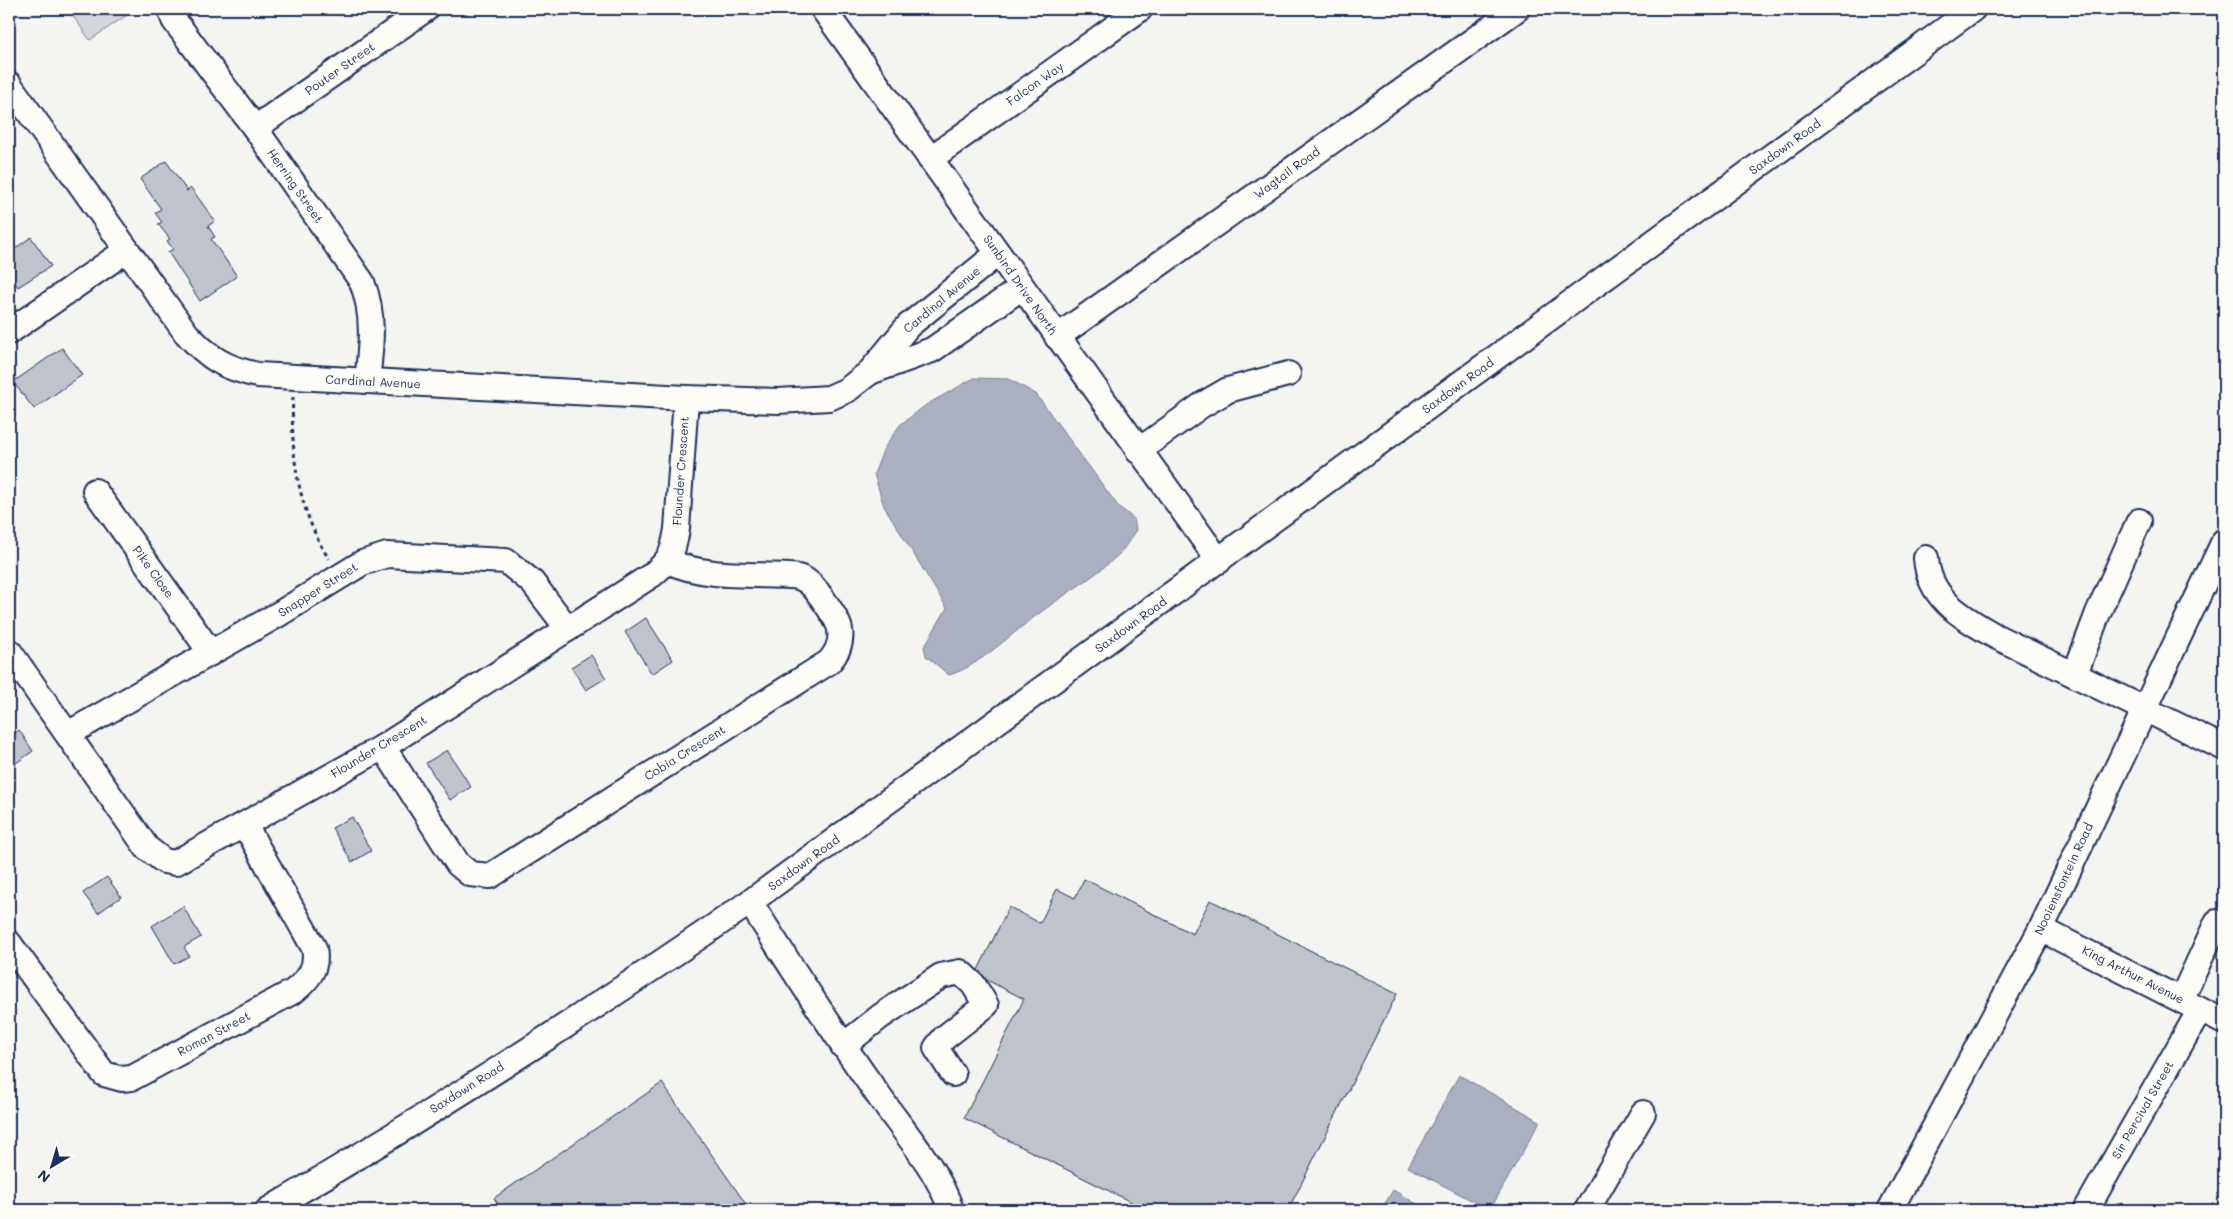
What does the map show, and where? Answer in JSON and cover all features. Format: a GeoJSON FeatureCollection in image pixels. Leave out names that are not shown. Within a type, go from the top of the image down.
{"type":"FeatureCollection","features":[{"type":"Feature","properties":{"kind":"street","name":"Herring Street"},"geometry":{"type":"LineString","coordinates":[[170,9],[174,20],[255,128],[362,282],[368,298],[372,334],[367,381]]}},
{"type":"Feature","properties":{"kind":"street","name":"Pouter Street"},"geometry":{"type":"LineString","coordinates":[[255,128],[426,9]]}},
{"type":"Feature","properties":{"kind":"street","name":"Sunbird Drive North"},"geometry":{"type":"LineString","coordinates":[[823,9],[1218,561]]}},
{"type":"Feature","properties":{"kind":"street","name":"Falcon Way"},"geometry":{"type":"LineString","coordinates":[[930,159],[1140,9]]}},
{"type":"Feature","properties":{"kind":"street","name":"Wagtail Road"},"geometry":{"type":"LineString","coordinates":[[1057,337],[1517,9]]}},
{"type":"Feature","properties":{"kind":"street","name":"Saxdown Road"},"geometry":{"type":"LineString","coordinates":[[273,1209],[504,1066],[625,988],[750,902],[1973,9]]}},
{"type":"Feature","properties":{"kind":"street","name":"Cardinal Avenue"},"geometry":{"type":"LineString","coordinates":[[9,84],[186,333],[203,352],[220,364],[258,375],[686,398],[812,401],[829,398],[847,390],[870,372],[908,326],[998,254]]}},
{"type":"Feature","properties":{"kind":"street"},"geometry":{"type":"LineString","coordinates":[[9,332],[128,250]]}},
{"type":"Feature","properties":{"kind":"street","name":"Cardinal Avenue"},"geometry":{"type":"LineString","coordinates":[[870,372],[932,350],[1021,288]]}},
{"type":"Feature","properties":{"kind":"street"},"geometry":{"type":"LineString","coordinates":[[1138,451],[1202,405],[1228,390],[1288,374]]}},
{"type":"Feature","properties":{"kind":"street","name":"Flounder Crescent"},"geometry":{"type":"LineString","coordinates":[[9,651],[147,848],[164,861],[175,863],[383,747],[652,575],[668,561],[673,551],[677,529],[686,398]]}},
{"type":"Feature","properties":{"kind":"street","name":"Pike Close"},"geometry":{"type":"LineString","coordinates":[[95,491],[211,652]]}},
{"type":"Feature","properties":{"kind":"street"},"geometry":{"type":"LineString","coordinates":[[2075,674],[2098,613],[2139,521]]}},
{"type":"Feature","properties":{"kind":"street","name":"Nooiensfontein Road"},"geometry":{"type":"LineString","coordinates":[[1890,1210],[2041,929],[2224,541]]}},
{"type":"Feature","properties":{"kind":"street","name":"Snapper Street"},"geometry":{"type":"LineString","coordinates":[[68,734],[362,563],[387,555],[506,561],[532,582],[568,629]]}},
{"type":"Feature","properties":{"kind":"street"},"geometry":{"type":"LineString","coordinates":[[1926,558],[1927,575],[1935,590],[1950,606],[1995,636],[2224,748]]}},
{"type":"Feature","properties":{"kind":"street","name":"Cobia Crescent"},"geometry":{"type":"LineString","coordinates":[[383,747],[458,864],[470,874],[490,876],[829,662],[837,651],[841,637],[838,623],[812,586],[803,579],[790,576],[705,572],[679,566],[668,561]]}},
{"type":"Feature","properties":{"kind":"street","name":"Roman Street"},"geometry":{"type":"LineString","coordinates":[[9,945],[104,1074],[122,1079],[132,1078],[294,991],[311,975],[315,967],[314,948],[245,825]]}},
{"type":"Feature","properties":{"kind":"street"},"geometry":{"type":"LineString","coordinates":[[750,902],[843,1046],[929,1167],[948,1200],[951,1210]]}},
{"type":"Feature","properties":{"kind":"street","name":"Sir Percival Street"},"geometry":{"type":"LineString","coordinates":[[2086,1210],[2191,1005],[2218,922]]}},
{"type":"Feature","properties":{"kind":"street","name":"King Arthur Avenue"},"geometry":{"type":"LineString","coordinates":[[2041,929],[2224,1022]]}},
{"type":"Feature","properties":{"kind":"street"},"geometry":{"type":"LineString","coordinates":[[843,1046],[882,1016],[941,976],[960,972],[973,984],[986,1005],[944,1038],[936,1048],[953,1074]]}},
{"type":"Feature","properties":{"kind":"street"},"geometry":{"type":"LineString","coordinates":[[1588,1210],[1643,1112]]}},
{"type":"Feature","properties":{"kind":"path"},"geometry":{"type":"LineString","coordinates":[[296,377],[291,437],[300,490],[317,541],[340,577]]}},
{"type":"Feature","properties":{"kind":"shaded area"},"geometry":{"type":"Polygon","coordinates":[[[68,9],[136,9],[90,40],[68,9]]]}},
{"type":"Feature","properties":{"kind":"water"},"geometry":{"type":"Polygon","coordinates":[[[974,378],[1009,379],[1036,394],[1118,506],[1134,519],[1136,530],[1121,553],[1100,571],[1051,605],[984,656],[961,671],[949,675],[926,656],[924,647],[947,608],[884,506],[874,474],[884,448],[900,425],[926,405],[974,378]]]}},
{"type":"Feature","properties":{"kind":"water"},"geometry":{"type":"Polygon","coordinates":[[[1459,1075],[1540,1121],[1490,1210],[1408,1167],[1459,1075]]]}},
{"type":"Feature","properties":{"kind":"water"},"geometry":{"type":"Polygon","coordinates":[[[1393,1190],[1427,1210],[1381,1210],[1393,1190]]]}},
{"type":"Feature","properties":{"kind":"building"},"geometry":{"type":"Polygon","coordinates":[[[166,161],[187,191],[191,188],[215,221],[208,226],[215,237],[211,239],[237,276],[200,301],[168,252],[173,249],[167,241],[170,239],[158,224],[162,222],[155,213],[161,209],[140,179],[166,161]]]}},
{"type":"Feature","properties":{"kind":"building"},"geometry":{"type":"Polygon","coordinates":[[[31,237],[51,266],[18,287],[9,274],[9,253],[31,237]]]}},
{"type":"Feature","properties":{"kind":"building"},"geometry":{"type":"Polygon","coordinates":[[[62,348],[82,375],[34,409],[13,382],[62,348]]]}},
{"type":"Feature","properties":{"kind":"building"},"geometry":{"type":"Polygon","coordinates":[[[646,618],[673,660],[652,674],[625,632],[646,618]]]}},
{"type":"Feature","properties":{"kind":"building"},"geometry":{"type":"Polygon","coordinates":[[[591,655],[606,678],[586,690],[571,667],[591,655]]]}},
{"type":"Feature","properties":{"kind":"building"},"geometry":{"type":"Polygon","coordinates":[[[19,730],[33,751],[9,768],[9,738],[19,730]]]}},
{"type":"Feature","properties":{"kind":"building"},"geometry":{"type":"Polygon","coordinates":[[[447,750],[471,787],[450,800],[426,763],[447,750]]]}},
{"type":"Feature","properties":{"kind":"building"},"geometry":{"type":"Polygon","coordinates":[[[352,817],[371,851],[352,862],[332,828],[352,817]]]}},
{"type":"Feature","properties":{"kind":"building"},"geometry":{"type":"Polygon","coordinates":[[[107,877],[121,897],[98,913],[83,893],[107,877]]]}},
{"type":"Feature","properties":{"kind":"building"},"geometry":{"type":"Polygon","coordinates":[[[1084,879],[1193,934],[1210,900],[1397,994],[1288,1210],[1147,1210],[964,1118],[1024,999],[987,980],[978,970],[1009,907],[1040,923],[1057,889],[1075,898],[1084,879]]]}},
{"type":"Feature","properties":{"kind":"building"},"geometry":{"type":"Polygon","coordinates":[[[183,906],[201,937],[184,947],[189,956],[174,964],[152,926],[183,906]]]}},
{"type":"Feature","properties":{"kind":"building"},"geometry":{"type":"Polygon","coordinates":[[[662,1083],[750,1210],[502,1210],[494,1198],[662,1083]]]}}]}
